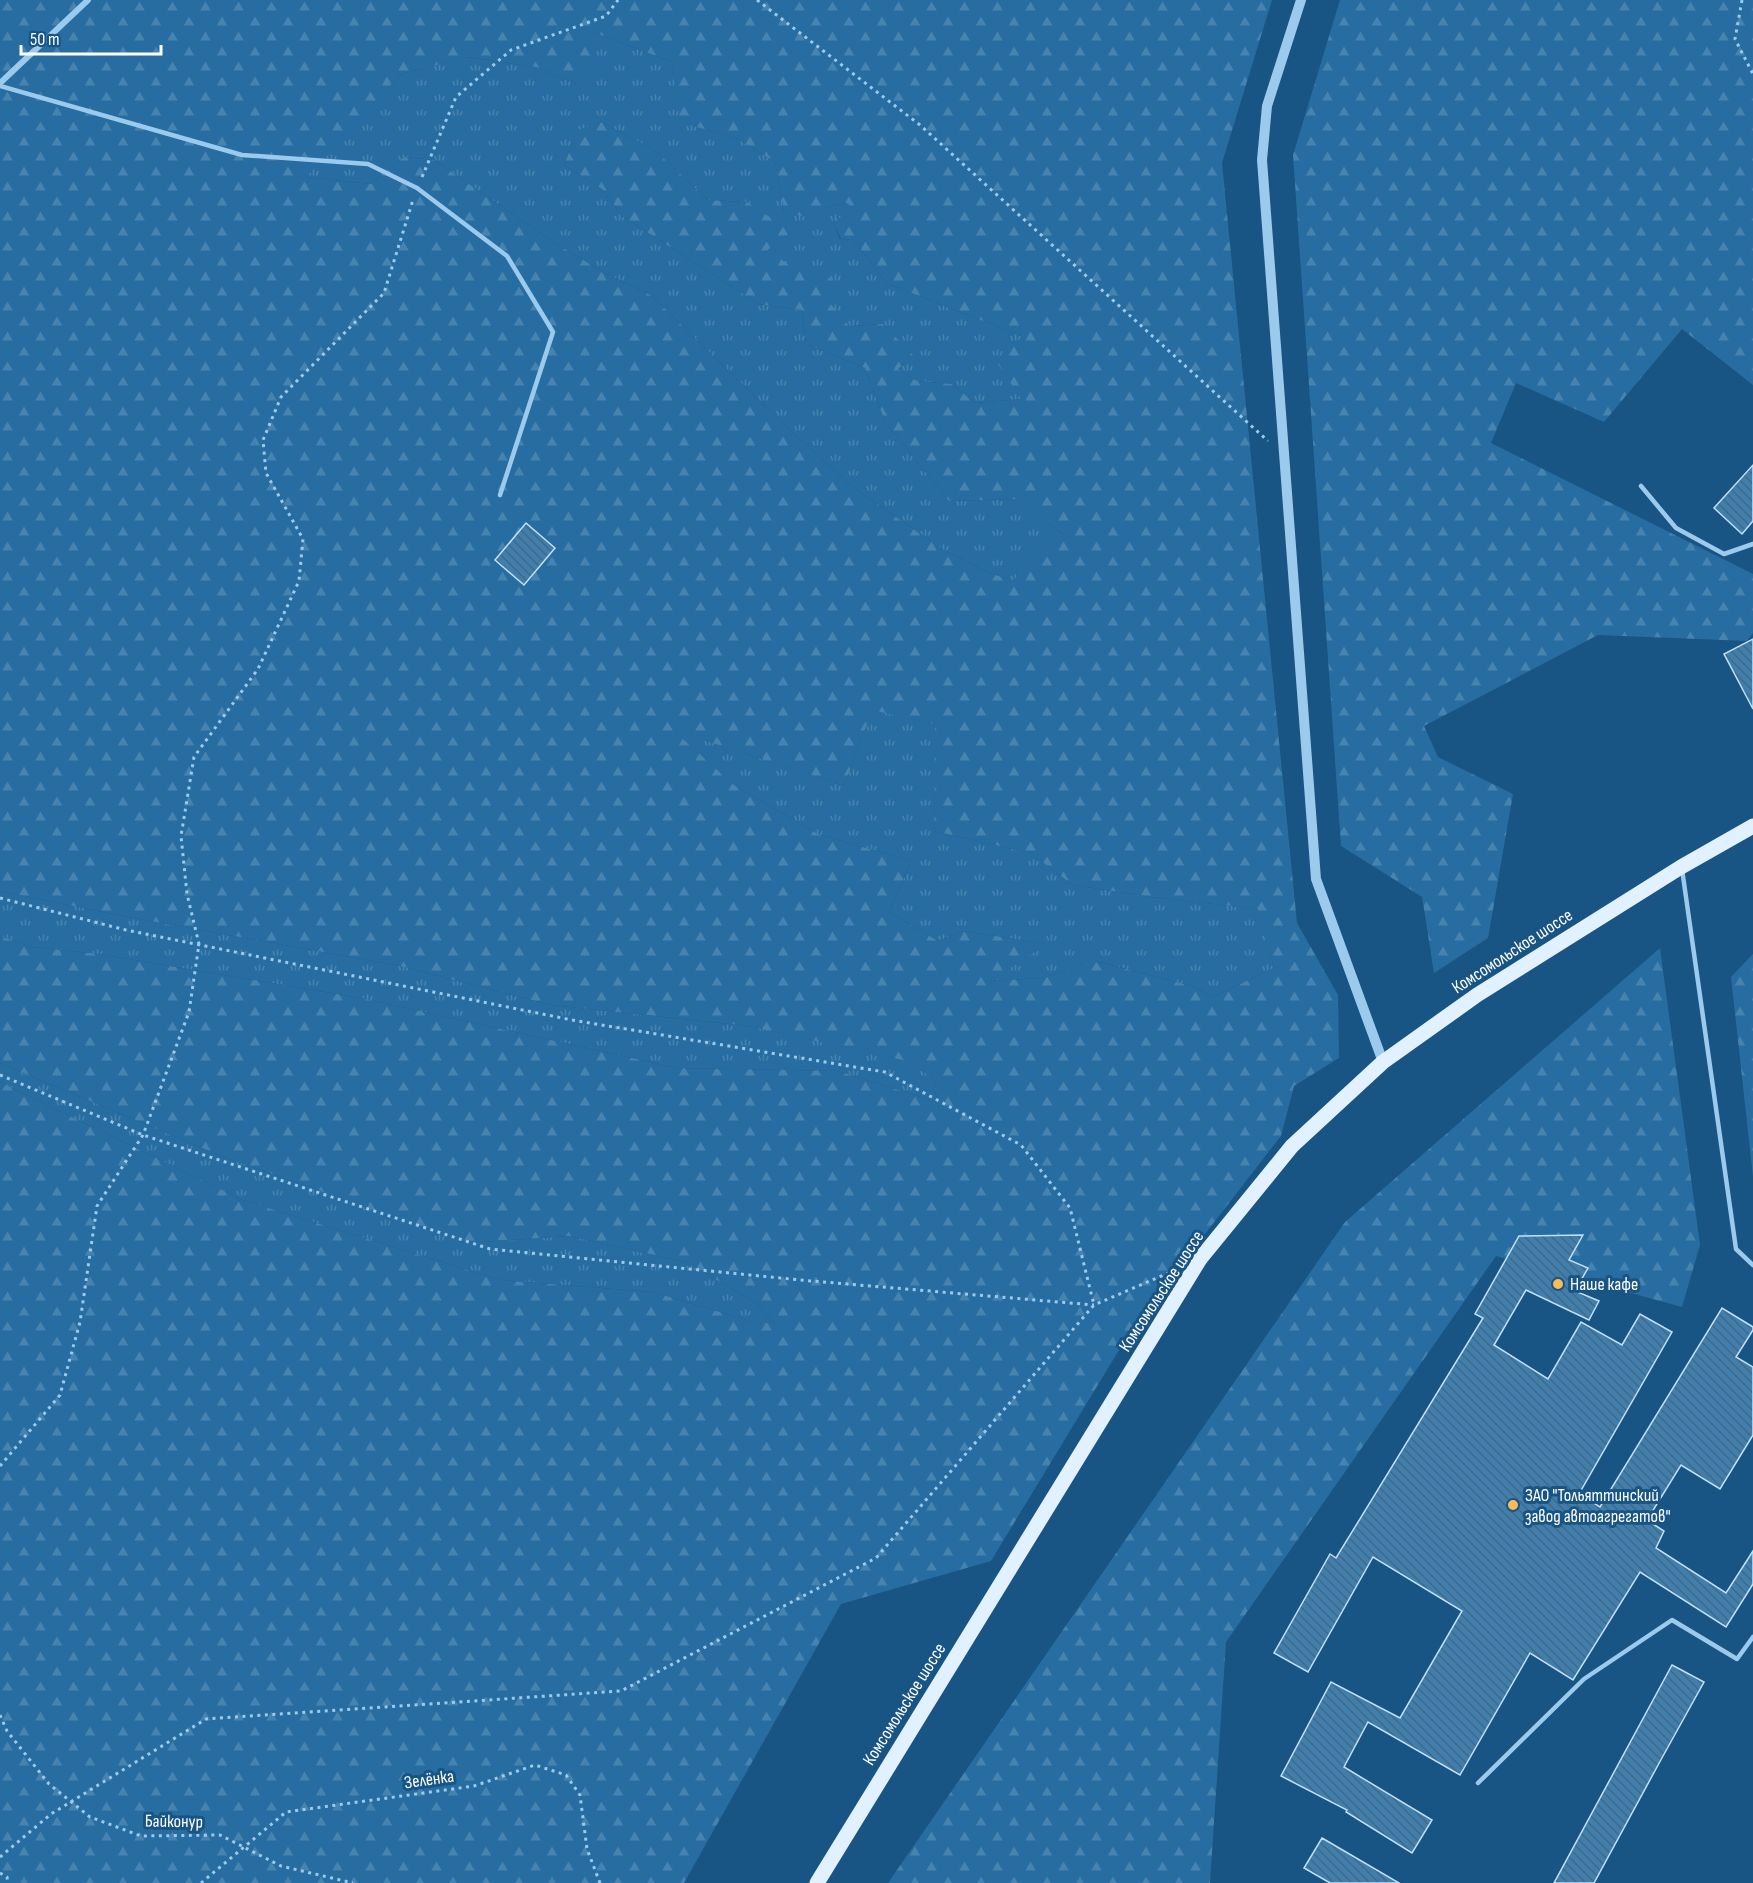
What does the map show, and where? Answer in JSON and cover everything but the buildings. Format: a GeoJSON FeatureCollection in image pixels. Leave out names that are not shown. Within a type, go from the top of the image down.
{"type":"FeatureCollection","features":[{"type":"Feature","properties":{"kind":"main road","name":"Комсомольское шоссе"},"geometry":{"type":"LineString","coordinates":[[816,1883],[1200,1259],[1292,1146],[1383,1062],[1477,995],[1681,867],[1753,826]]}},
{"type":"Feature","properties":{"kind":"street"},"geometry":{"type":"LineString","coordinates":[[0,85],[88,0]]}},
{"type":"Feature","properties":{"kind":"street"},"geometry":{"type":"LineString","coordinates":[[1301,0],[1268,106],[1262,160],[1316,879],[1383,1062]]}},
{"type":"Feature","properties":{"kind":"lane"},"geometry":{"type":"LineString","coordinates":[[0,85],[242,155],[368,164],[417,188],[507,256],[553,332],[500,495]]}},
{"type":"Feature","properties":{"kind":"lane"},"geometry":{"type":"LineString","coordinates":[[1641,486],[1676,528],[1714,549],[1724,554],[1753,544]]}},
{"type":"Feature","properties":{"kind":"lane"},"geometry":{"type":"LineString","coordinates":[[1681,867],[1736,1249],[1753,1265]]}},
{"type":"Feature","properties":{"kind":"lane"},"geometry":{"type":"LineString","coordinates":[[1478,1782],[1584,1679],[1672,1620],[1737,1659],[1753,1637]]}},
{"type":"Feature","properties":{"kind":"path"},"geometry":{"type":"LineString","coordinates":[[0,1466],[60,1395],[80,1322],[97,1206],[143,1135],[189,1012],[199,945],[188,894],[182,836],[194,757],[258,669],[299,581],[303,539],[266,473],[263,440],[281,397],[384,293],[417,188],[456,97],[510,51],[606,16],[618,0]]}},
{"type":"Feature","properties":{"kind":"path"},"geometry":{"type":"LineString","coordinates":[[756,0],[920,125],[1284,456]]}},
{"type":"Feature","properties":{"kind":"path"},"geometry":{"type":"LineString","coordinates":[[1742,0],[1735,39],[1753,74]]}},
{"type":"Feature","properties":{"kind":"path"},"geometry":{"type":"LineString","coordinates":[[0,898],[126,930],[572,1020],[885,1072],[1021,1145],[1070,1208],[1094,1305]]}},
{"type":"Feature","properties":{"kind":"path"},"geometry":{"type":"LineString","coordinates":[[0,1075],[143,1135],[490,1249],[800,1280],[1094,1305]]}},
{"type":"Feature","properties":{"kind":"path"},"geometry":{"type":"LineString","coordinates":[[0,1857],[51,1814],[206,1719],[621,1691],[876,1558],[1094,1305],[1200,1259]]}},
{"type":"Feature","properties":{"kind":"path","name":"Байконур"},"geometry":{"type":"LineString","coordinates":[[0,1715],[7,1731],[49,1784],[90,1817],[141,1836],[220,1835],[281,1866],[353,1883]]}},
{"type":"Feature","properties":{"kind":"path","name":"Зелёнка"},"geometry":{"type":"LineString","coordinates":[[201,1883],[286,1812],[474,1786],[535,1765],[566,1775],[580,1795],[587,1849],[600,1883]]}},
{"type":"Feature","properties":{"kind":"path"},"geometry":{"type":"LineString","coordinates":[[0,1874],[7,1877],[8,1883]]}},
{"type":"Feature","properties":{"kind":"green space"},"geometry":{"type":"Polygon","coordinates":[[[0,0],[1272,0],[1222,163],[1297,923],[1338,995],[1339,1058],[1294,1086],[1281,1136],[1133,1327],[991,1561],[841,1604],[684,1883],[0,1883],[0,1082],[243,1200],[500,1280],[653,1292],[750,1321],[776,1324],[756,1303],[686,1262],[569,1236],[466,1243],[219,1155],[0,1063],[0,936],[32,947],[99,954],[366,999],[677,1068],[838,1071],[937,1102],[934,1079],[907,1061],[749,1026],[551,1005],[400,966],[118,915],[0,891],[0,0]],[[593,32],[597,64],[577,84],[536,67],[468,57],[401,74],[306,177],[371,184],[404,157],[434,160],[549,239],[603,272],[651,295],[782,423],[853,487],[942,549],[989,573],[1015,581],[1018,568],[1063,534],[1015,499],[949,501],[885,422],[865,368],[806,344],[802,310],[759,304],[622,216],[602,189],[564,165],[578,130],[602,122],[656,151],[708,200],[747,202],[792,232],[762,254],[827,275],[845,294],[829,302],[849,326],[883,324],[913,355],[898,369],[917,381],[952,384],[975,403],[1021,399],[998,364],[1022,336],[886,283],[854,240],[841,239],[834,225],[836,219],[859,210],[846,203],[824,208],[820,221],[784,211],[775,162],[738,139],[680,122],[672,62],[593,32]],[[872,710],[844,786],[673,730],[734,785],[818,834],[911,861],[889,912],[938,941],[963,931],[1047,944],[990,981],[1041,978],[1099,962],[1192,986],[1213,997],[1274,968],[1258,909],[1151,897],[1073,885],[1030,853],[934,831],[935,724],[872,710]]]}},
{"type":"Feature","properties":{"kind":"green space"},"geometry":{"type":"Polygon","coordinates":[[[1340,0],[1753,0],[1753,385],[1682,329],[1604,422],[1516,383],[1491,443],[1753,574],[1753,633],[1747,641],[1598,635],[1424,726],[1438,757],[1513,794],[1488,938],[1434,973],[1422,897],[1341,846],[1293,155],[1340,0]]]}},
{"type":"Feature","properties":{"kind":"green space"},"geometry":{"type":"Polygon","coordinates":[[[593,32],[672,62],[681,122],[738,139],[775,162],[784,211],[824,208],[846,203],[860,210],[834,225],[840,239],[854,240],[886,283],[1022,336],[1022,399],[975,403],[952,384],[917,381],[898,369],[912,355],[883,324],[849,326],[828,302],[761,254],[791,233],[747,202],[708,200],[656,151],[602,122],[578,131],[564,165],[602,189],[622,216],[759,304],[802,310],[806,344],[865,368],[885,422],[949,501],[1016,499],[1064,535],[1018,568],[1015,581],[989,573],[942,549],[853,487],[782,423],[651,295],[603,272],[549,239],[434,160],[404,157],[371,184],[305,177],[401,74],[467,57],[536,67],[577,84],[593,32]]]}},
{"type":"Feature","properties":{"kind":"green space"},"geometry":{"type":"Polygon","coordinates":[[[872,709],[936,724],[934,831],[1030,853],[1073,885],[1151,897],[1259,909],[1274,968],[1213,997],[1192,986],[1100,962],[1041,978],[989,981],[1046,944],[963,931],[938,941],[889,912],[911,861],[818,834],[734,785],[671,729],[844,786],[872,709]]]}},
{"type":"Feature","properties":{"kind":"green space"},"geometry":{"type":"Polygon","coordinates":[[[0,891],[118,915],[400,966],[551,1005],[749,1026],[908,1061],[934,1079],[937,1102],[838,1071],[677,1068],[366,999],[99,954],[32,947],[0,936],[0,891]]]}},
{"type":"Feature","properties":{"kind":"green space"},"geometry":{"type":"Polygon","coordinates":[[[1660,948],[1700,1245],[1682,1307],[1496,1256],[1226,1642],[1210,1883],[888,1883],[1345,1222],[1660,948]]]}},
{"type":"Feature","properties":{"kind":"green space"},"geometry":{"type":"Polygon","coordinates":[[[1753,954],[1753,1177],[1731,977],[1753,954]]]}},
{"type":"Feature","properties":{"kind":"green space"},"geometry":{"type":"Polygon","coordinates":[[[0,1063],[219,1155],[466,1243],[569,1236],[686,1262],[756,1303],[777,1325],[750,1321],[653,1292],[500,1280],[243,1200],[0,1082],[0,1063]]]}},
{"type":"Feature","properties":{"kind":"place","name":"Наше кафе"},"geometry":{"type":"Point","coordinates":[1558,1284]}},
{"type":"Feature","properties":{"kind":"place","name":"ЗАО \"Тольяттинский завод автоагрегатов\""},"geometry":{"type":"Point","coordinates":[1513,1505]}}]}
